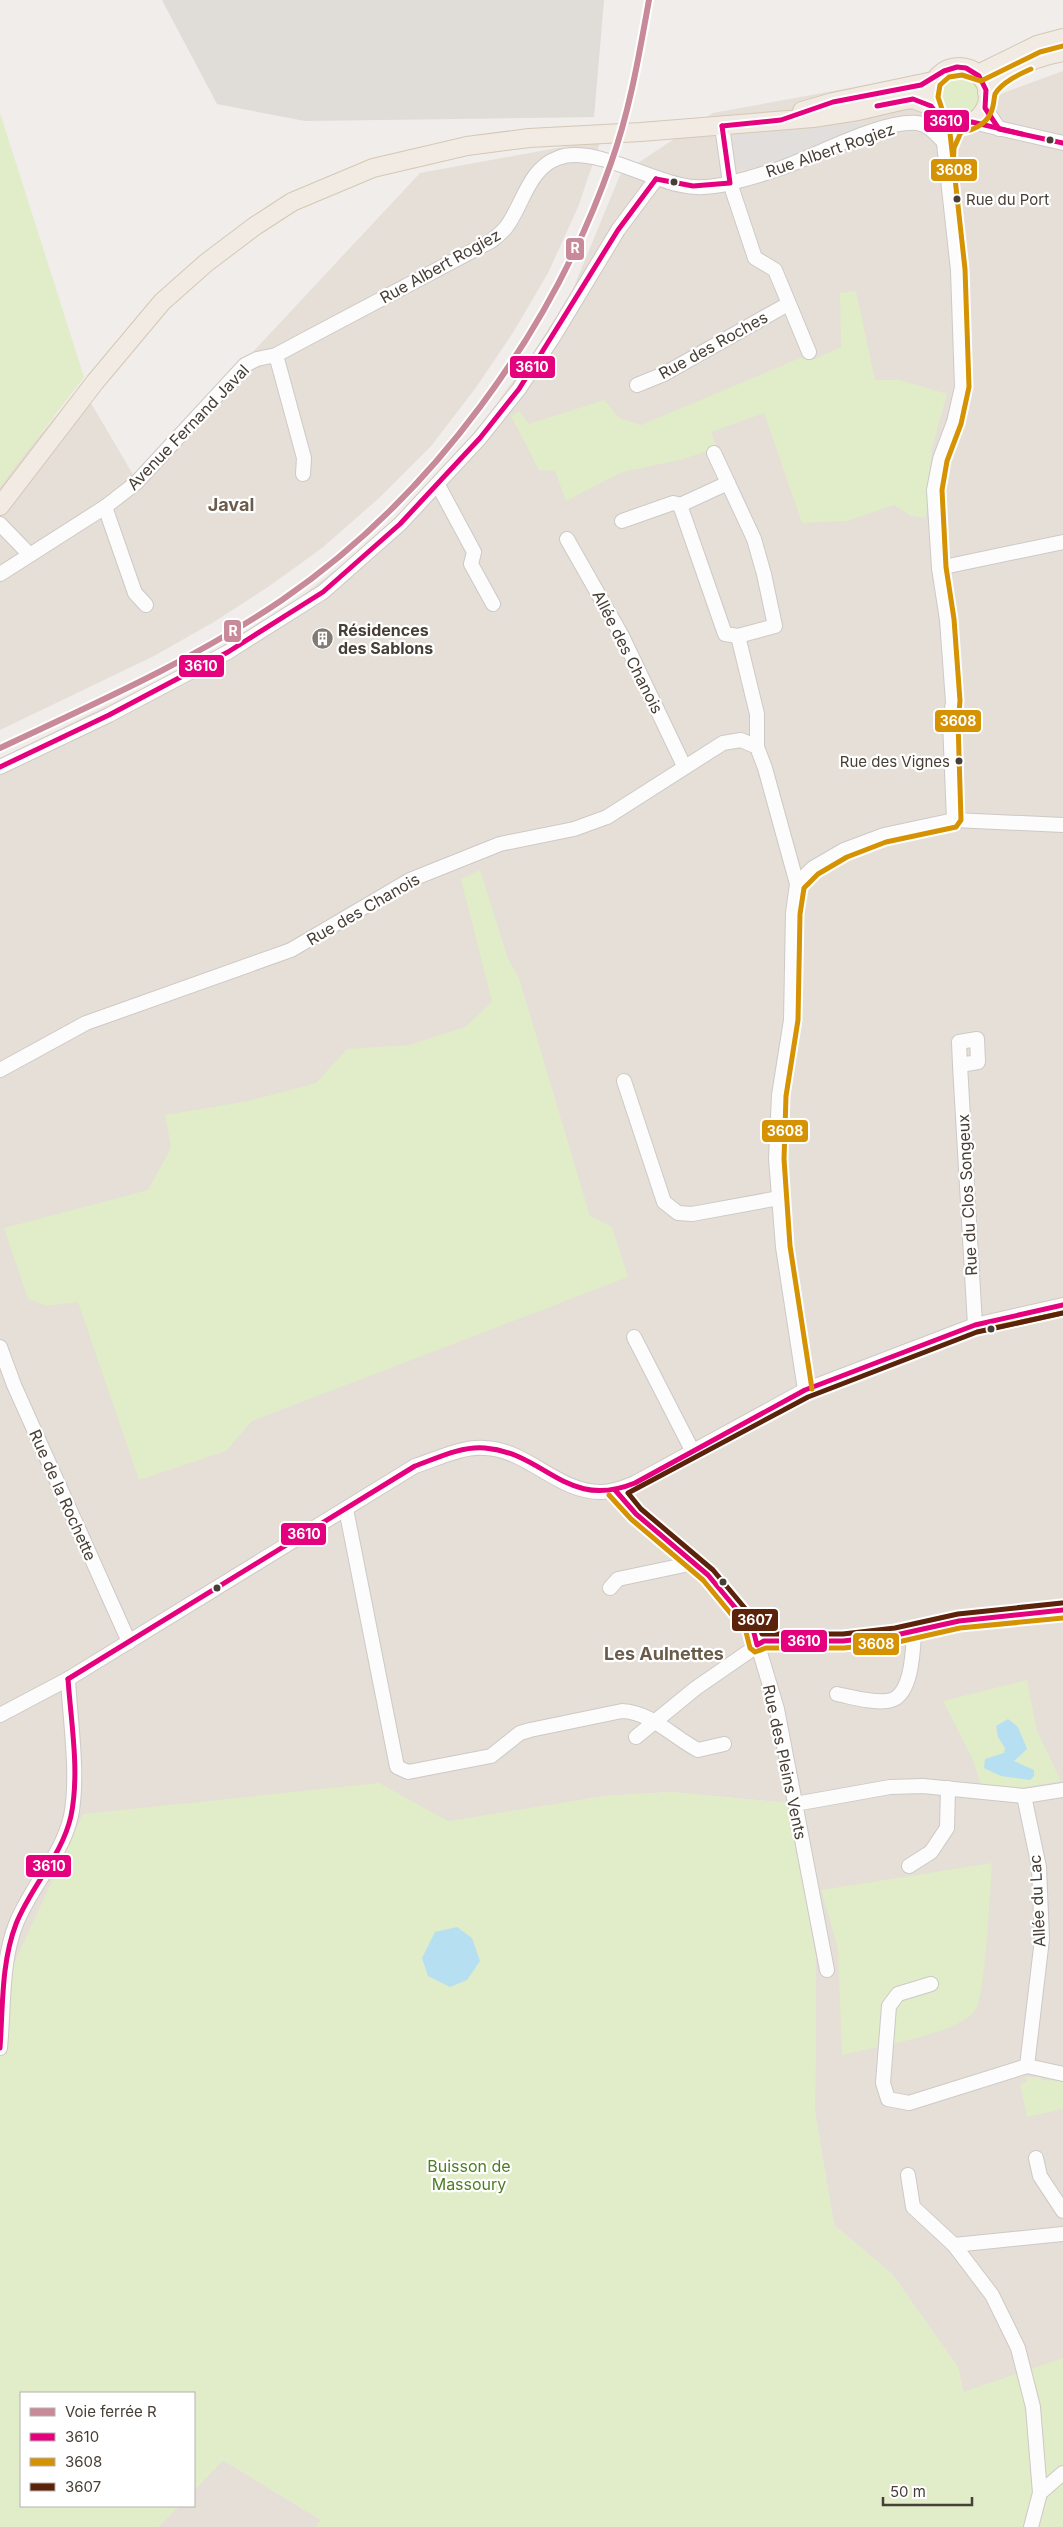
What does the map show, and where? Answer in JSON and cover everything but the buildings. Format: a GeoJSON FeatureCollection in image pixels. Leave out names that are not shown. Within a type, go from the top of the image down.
{"type":"FeatureCollection","features":[{"type":"Feature","properties":{"kind":"main road"},"geometry":{"type":"LineString","coordinates":[[978,74],[1038,45],[1063,38]]}},
{"type":"Feature","properties":{"kind":"main road"},"geometry":{"type":"LineString","coordinates":[[986,100],[984,80],[978,74],[963,67],[954,67],[939,74],[934,81],[930,98],[934,110],[942,120],[964,123],[986,100],[1013,69],[1031,60],[1063,52]]}},
{"type":"Feature","properties":{"kind":"main road"},"geometry":{"type":"LineString","coordinates":[[781,120],[833,102],[934,81]]}},
{"type":"Feature","properties":{"kind":"main road"},"geometry":{"type":"LineString","coordinates":[[0,506],[95,382],[162,302],[206,263],[255,226],[292,202],[373,168],[430,153],[507,140],[722,126],[836,115],[905,100],[913,100],[934,110]]}},
{"type":"Feature","properties":{"kind":"street"},"geometry":{"type":"LineString","coordinates":[[986,100],[1000,129]]}},
{"type":"Feature","properties":{"kind":"street"},"geometry":{"type":"LineString","coordinates":[[934,110],[941,126],[958,270],[962,387],[954,422],[940,459],[934,490],[939,568],[947,620],[953,702],[950,722],[954,820]]}},
{"type":"Feature","properties":{"kind":"street","name":"Rue Albert Rogiez"},"geometry":{"type":"LineString","coordinates":[[304,340],[490,241],[506,228],[532,180],[548,162],[558,158],[568,155],[588,156],[656,179],[682,186],[702,187],[730,183],[780,169],[861,136],[907,124],[918,123],[927,126],[944,147]]}},
{"type":"Feature","properties":{"kind":"street"},"geometry":{"type":"LineString","coordinates":[[944,147],[951,132],[964,123],[1063,143]]}},
{"type":"Feature","properties":{"kind":"street","name":"Rue des Roches"},"geometry":{"type":"LineString","coordinates":[[722,126],[730,183],[755,258],[775,270],[809,352]]}},
{"type":"Feature","properties":{"kind":"street"},"geometry":{"type":"LineString","coordinates":[[0,767],[183,677],[228,652],[322,592],[400,524],[438,485],[519,389],[554,336],[618,230],[656,179]]}},
{"type":"Feature","properties":{"kind":"street","name":"Rue des Roches"},"geometry":{"type":"LineString","coordinates":[[637,386],[664,374],[788,304]]}},
{"type":"Feature","properties":{"kind":"street","name":"Avenue Fernand Javal"},"geometry":{"type":"LineString","coordinates":[[0,574],[105,507],[136,483],[246,365],[257,359],[276,355],[304,340]]}},
{"type":"Feature","properties":{"kind":"street"},"geometry":{"type":"LineString","coordinates":[[276,355],[304,458],[303,474]]}},
{"type":"Feature","properties":{"kind":"street"},"geometry":{"type":"LineString","coordinates":[[680,505],[725,634],[738,636],[775,626],[754,538],[714,453]]}},
{"type":"Feature","properties":{"kind":"street"},"geometry":{"type":"LineString","coordinates":[[622,521],[673,503],[680,505],[728,483]]}},
{"type":"Feature","properties":{"kind":"street"},"geometry":{"type":"LineString","coordinates":[[438,485],[474,552],[471,564],[493,604]]}},
{"type":"Feature","properties":{"kind":"street"},"geometry":{"type":"LineString","coordinates":[[105,507],[135,593],[146,604]]}},
{"type":"Feature","properties":{"kind":"street"},"geometry":{"type":"LineString","coordinates":[[0,524],[30,555]]}},
{"type":"Feature","properties":{"kind":"street","name":"Allée des Chanois"},"geometry":{"type":"LineString","coordinates":[[567,539],[622,636],[684,766]]}},
{"type":"Feature","properties":{"kind":"street"},"geometry":{"type":"LineString","coordinates":[[939,568],[1063,542]]}},
{"type":"Feature","properties":{"kind":"street"},"geometry":{"type":"LineString","coordinates":[[738,636],[757,714],[757,747],[765,768],[797,884],[792,913],[791,1020],[779,1095],[776,1159],[783,1247],[805,1390]]}},
{"type":"Feature","properties":{"kind":"street","name":"Rue des Chanois"},"geometry":{"type":"LineString","coordinates":[[0,1070],[86,1023],[291,950],[410,880],[500,844],[574,829],[607,817],[684,766],[723,743],[741,740],[757,747]]}},
{"type":"Feature","properties":{"kind":"street"},"geometry":{"type":"LineString","coordinates":[[797,884],[814,868],[844,850],[884,835],[954,820],[1063,825]]}},
{"type":"Feature","properties":{"kind":"street","name":"Rue du Clos Songeux"},"geometry":{"type":"LineString","coordinates":[[960,1065],[975,1325]]}},
{"type":"Feature","properties":{"kind":"street"},"geometry":{"type":"LineString","coordinates":[[624,1081],[664,1202],[678,1213],[692,1214],[779,1198]]}},
{"type":"Feature","properties":{"kind":"street"},"geometry":{"type":"LineString","coordinates":[[0,1715],[68,1679],[415,1466],[464,1450],[485,1448],[503,1450],[561,1482],[586,1491],[615,1490],[635,1483],[805,1390],[975,1325],[1063,1306]]}},
{"type":"Feature","properties":{"kind":"street"},"geometry":{"type":"LineString","coordinates":[[634,1337],[693,1452]]}},
{"type":"Feature","properties":{"kind":"street","name":"Rue de la Rochette"},"geometry":{"type":"LineString","coordinates":[[0,1347],[17,1392],[129,1642]]}},
{"type":"Feature","properties":{"kind":"street","name":"Rue des Pleins Vents"},"geometry":{"type":"LineString","coordinates":[[615,1490],[636,1514],[694,1563],[754,1629],[757,1645],[777,1709],[828,1970]]}},
{"type":"Feature","properties":{"kind":"street"},"geometry":{"type":"LineString","coordinates":[[344,1510],[347,1514],[397,1766],[408,1772],[491,1756],[520,1733],[622,1711],[633,1711],[698,1750],[724,1744]]}},
{"type":"Feature","properties":{"kind":"street"},"geometry":{"type":"LineString","coordinates":[[610,1588],[618,1579],[694,1563]]}},
{"type":"Feature","properties":{"kind":"street"},"geometry":{"type":"LineString","coordinates":[[636,1737],[696,1688],[764,1641],[843,1642],[914,1632],[959,1621],[1063,1610]]}},
{"type":"Feature","properties":{"kind":"street"},"geometry":{"type":"LineString","coordinates":[[837,1694],[886,1702],[897,1699],[905,1689],[913,1650],[914,1632]]}},
{"type":"Feature","properties":{"kind":"street"},"geometry":{"type":"LineString","coordinates":[[0,2048],[6,1965],[16,1924],[62,1843],[71,1815],[73,1781],[68,1679]]}},
{"type":"Feature","properties":{"kind":"street"},"geometry":{"type":"LineString","coordinates":[[795,1804],[890,1787],[923,1786],[1024,1796],[1063,1790]]}},
{"type":"Feature","properties":{"kind":"street"},"geometry":{"type":"LineString","coordinates":[[909,1866],[931,1852],[947,1828],[948,1788]]}},
{"type":"Feature","properties":{"kind":"street","name":"Allée du Lac"},"geometry":{"type":"LineString","coordinates":[[1024,1796],[1039,1867],[1042,1940],[1027,2066]]}},
{"type":"Feature","properties":{"kind":"street"},"geometry":{"type":"LineString","coordinates":[[931,1984],[898,1994],[888,2006],[883,2084],[888,2099],[909,2103],[1027,2066],[1063,2074]]}},
{"type":"Feature","properties":{"kind":"street"},"geometry":{"type":"LineString","coordinates":[[1036,2158],[1040,2176],[1063,2211]]}},
{"type":"Feature","properties":{"kind":"street"},"geometry":{"type":"LineString","coordinates":[[908,2176],[914,2206],[954,2245],[992,2294],[1018,2348],[1033,2407],[1040,2493],[1031,2527]]}},
{"type":"Feature","properties":{"kind":"street"},"geometry":{"type":"LineString","coordinates":[[954,2245],[1063,2234]]}},
{"type":"Feature","properties":{"kind":"street"},"geometry":{"type":"LineString","coordinates":[[1040,2493],[1063,2473]]}},
{"type":"Feature","properties":{"kind":"shaded area"},"geometry":{"type":"Polygon","coordinates":[[[162,0],[604,0],[594,117],[305,121],[217,104],[162,0]]]}},
{"type":"Feature","properties":{"kind":"shaded area"},"geometry":{"type":"Polygon","coordinates":[[[1063,71],[1063,2527],[990,2527],[958,2367],[892,2274],[834,2225],[815,2112],[816,1958],[788,1803],[671,1792],[605,1796],[448,1822],[378,1783],[16,1961],[10,1972],[0,1974],[0,758],[182,669],[238,637],[299,598],[347,561],[393,520],[441,472],[486,418],[530,358],[571,294],[620,175],[713,113],[921,75],[998,95],[1063,71]]]}},
{"type":"Feature","properties":{"kind":"shaded area"},"geometry":{"type":"Polygon","coordinates":[[[845,122],[870,125],[752,170],[742,168],[734,163],[730,154],[735,136],[743,130],[845,122]]]}},
{"type":"Feature","properties":{"kind":"shaded area"},"geometry":{"type":"Polygon","coordinates":[[[601,140],[578,207],[548,273],[514,331],[477,386],[432,445],[378,499],[322,548],[268,587],[214,622],[154,656],[0,730],[0,483],[81,386],[135,478],[420,173],[601,140]]]}},
{"type":"Feature","properties":{"kind":"shaded area"},"geometry":{"type":"Polygon","coordinates":[[[223,2460],[321,2520],[316,2527],[158,2527],[178,2507],[195,2507],[195,2489],[223,2460]]]}},
{"type":"Feature","properties":{"kind":"green space"},"geometry":{"type":"Polygon","coordinates":[[[964,74],[972,77],[978,83],[981,95],[978,107],[972,113],[956,116],[948,113],[942,107],[939,91],[942,83],[948,77],[964,74]]]}},
{"type":"Feature","properties":{"kind":"green space"},"geometry":{"type":"Polygon","coordinates":[[[0,113],[84,377],[0,487],[0,113]]]}},
{"type":"Feature","properties":{"kind":"green space"},"geometry":{"type":"Polygon","coordinates":[[[856,291],[875,380],[900,380],[947,394],[932,448],[926,518],[911,516],[894,505],[847,521],[802,523],[764,413],[711,432],[717,448],[680,460],[622,472],[566,501],[555,471],[539,470],[511,416],[519,411],[529,424],[604,400],[619,418],[641,425],[800,358],[814,359],[841,347],[840,293],[856,291]]]}},
{"type":"Feature","properties":{"kind":"green space"},"geometry":{"type":"Polygon","coordinates":[[[480,870],[508,959],[519,978],[590,1216],[612,1227],[628,1277],[252,1421],[226,1451],[139,1480],[78,1302],[47,1306],[28,1299],[4,1228],[148,1190],[171,1148],[165,1115],[248,1101],[316,1083],[347,1049],[409,1045],[465,1027],[492,1002],[461,879],[480,870]]]}},
{"type":"Feature","properties":{"kind":"green space"},"geometry":{"type":"Polygon","coordinates":[[[1027,1680],[1037,1731],[1061,1781],[1014,1789],[981,1786],[973,1760],[943,1701],[1027,1680]]]}},
{"type":"Feature","properties":{"kind":"green space","name":"Buisson de Massoury"},"geometry":{"type":"Polygon","coordinates":[[[379,1783],[448,1821],[605,1796],[671,1792],[788,1803],[816,1958],[815,2112],[834,2225],[892,2274],[958,2367],[963,2392],[1063,2358],[1063,2527],[316,2527],[321,2520],[223,2460],[195,2489],[195,2392],[20,2392],[20,2507],[178,2507],[158,2527],[0,2527],[0,1974],[10,1972],[83,1814],[379,1783]]]}},
{"type":"Feature","properties":{"kind":"green space"},"geometry":{"type":"Polygon","coordinates":[[[992,1863],[985,1964],[979,2001],[975,2011],[951,2027],[933,2033],[842,2055],[838,1949],[821,1890],[992,1863]]]}},
{"type":"Feature","properties":{"kind":"green space"},"geometry":{"type":"Polygon","coordinates":[[[1026,2077],[1041,2077],[1041,2080],[1063,2081],[1063,2109],[1027,2117],[1020,2084],[1027,2082],[1026,2077]]]}},
{"type":"Feature","properties":{"kind":"water"},"geometry":{"type":"Polygon","coordinates":[[[1008,1719],[1018,1727],[1027,1749],[1014,1761],[1034,1770],[1034,1776],[1030,1780],[1001,1776],[984,1768],[985,1759],[1004,1753],[1005,1748],[998,1737],[996,1726],[1008,1719]]]}},
{"type":"Feature","properties":{"kind":"water"},"geometry":{"type":"Polygon","coordinates":[[[457,1927],[472,1938],[480,1961],[467,1980],[450,1987],[428,1976],[422,1958],[435,1932],[457,1927]]]}},
{"type":"Feature","properties":{"kind":"rail line","name":"R"},"geometry":{"type":"LineString","coordinates":[[0,748],[144,680],[249,622],[282,600],[336,559],[388,512],[436,461],[480,407],[520,349],[556,288],[586,226],[611,163],[624,123],[649,0]]}},
{"type":"Feature","properties":{"kind":"transit line","name":"3608"},"geometry":{"type":"LineString","coordinates":[[812,1389],[790,1246],[784,1159],[786,1096],[798,1020],[800,914],[804,888],[818,874],[847,857],[886,842],[956,827],[961,820],[958,722],[960,701],[954,619],[946,567],[942,490],[947,461],[961,424],[969,387],[965,269],[950,133],[938,97],[940,85],[949,77],[962,75],[981,81],[1040,52],[1063,46]]}},
{"type":"Feature","properties":{"kind":"transit line","name":"3610"},"geometry":{"type":"LineString","coordinates":[[722,126],[781,120],[833,102],[921,85],[944,71],[957,67],[966,68],[979,76],[986,90],[985,108],[999,129],[1063,143]]}},
{"type":"Feature","properties":{"kind":"transit line","name":"3608"},"geometry":{"type":"LineString","coordinates":[[953,171],[954,148],[961,132],[977,127],[986,121],[998,90],[1012,79],[1031,69]]}},
{"type":"Feature","properties":{"kind":"transit line","name":"3610"},"geometry":{"type":"LineString","coordinates":[[877,106],[913,99],[931,106],[939,116],[948,122],[959,124],[972,122],[1022,134]]}},
{"type":"Feature","properties":{"kind":"transit line","name":"3610"},"geometry":{"type":"LineString","coordinates":[[656,179],[693,186],[730,183],[722,126]]}},
{"type":"Feature","properties":{"kind":"transit line","name":"3610"},"geometry":{"type":"LineString","coordinates":[[0,767],[109,715],[228,652],[323,592],[400,524],[480,438],[519,389],[618,230],[656,179]]}},
{"type":"Feature","properties":{"kind":"transit line","name":"3610"},"geometry":{"type":"LineString","coordinates":[[68,1679],[415,1466],[440,1456],[476,1448],[506,1452],[573,1486],[591,1490],[611,1490],[635,1483],[805,1390],[975,1325],[1063,1305]]}},
{"type":"Feature","properties":{"kind":"transit line","name":"3608"},"geometry":{"type":"LineString","coordinates":[[993,1328],[1063,1313]]}},
{"type":"Feature","properties":{"kind":"transit line","name":"3607"},"geometry":{"type":"LineString","coordinates":[[1062,1603],[958,1614],[895,1628],[843,1634],[762,1634],[759,1625],[713,1570],[641,1509],[628,1493],[808,1397],[977,1332],[1063,1313]]}},
{"type":"Feature","properties":{"kind":"transit line","name":"3610"},"geometry":{"type":"LineString","coordinates":[[615,1490],[636,1514],[708,1575],[753,1629],[757,1645],[764,1641],[843,1641],[896,1635],[959,1621],[1063,1610]]}},
{"type":"Feature","properties":{"kind":"transit line","name":"3608"},"geometry":{"type":"LineString","coordinates":[[609,1495],[631,1519],[703,1580],[746,1632],[750,1648],[755,1652],[766,1648],[844,1648],[898,1642],[960,1628],[1063,1618]]}},
{"type":"Feature","properties":{"kind":"transit line","name":"3610"},"geometry":{"type":"LineString","coordinates":[[0,2048],[5,1970],[11,1939],[22,1910],[61,1844],[71,1816],[74,1799],[75,1765],[68,1679]]}},
{"type":"Feature","properties":{"kind":"place","name":"Rue du Port"},"geometry":{"type":"Point","coordinates":[957,199]}},
{"type":"Feature","properties":{"kind":"place","name":"Résidences des Sablons"},"geometry":{"type":"Point","coordinates":[322,639]}},
{"type":"Feature","properties":{"kind":"place","name":"Rue des Vignes"},"geometry":{"type":"Point","coordinates":[959,761]}},
{"type":"Feature","properties":{"kind":"district","name":"Javal"},"geometry":{"type":"Point","coordinates":[231,505]}},
{"type":"Feature","properties":{"kind":"district","name":"Les Aulnettes"},"geometry":{"type":"Point","coordinates":[664,1654]}}]}
